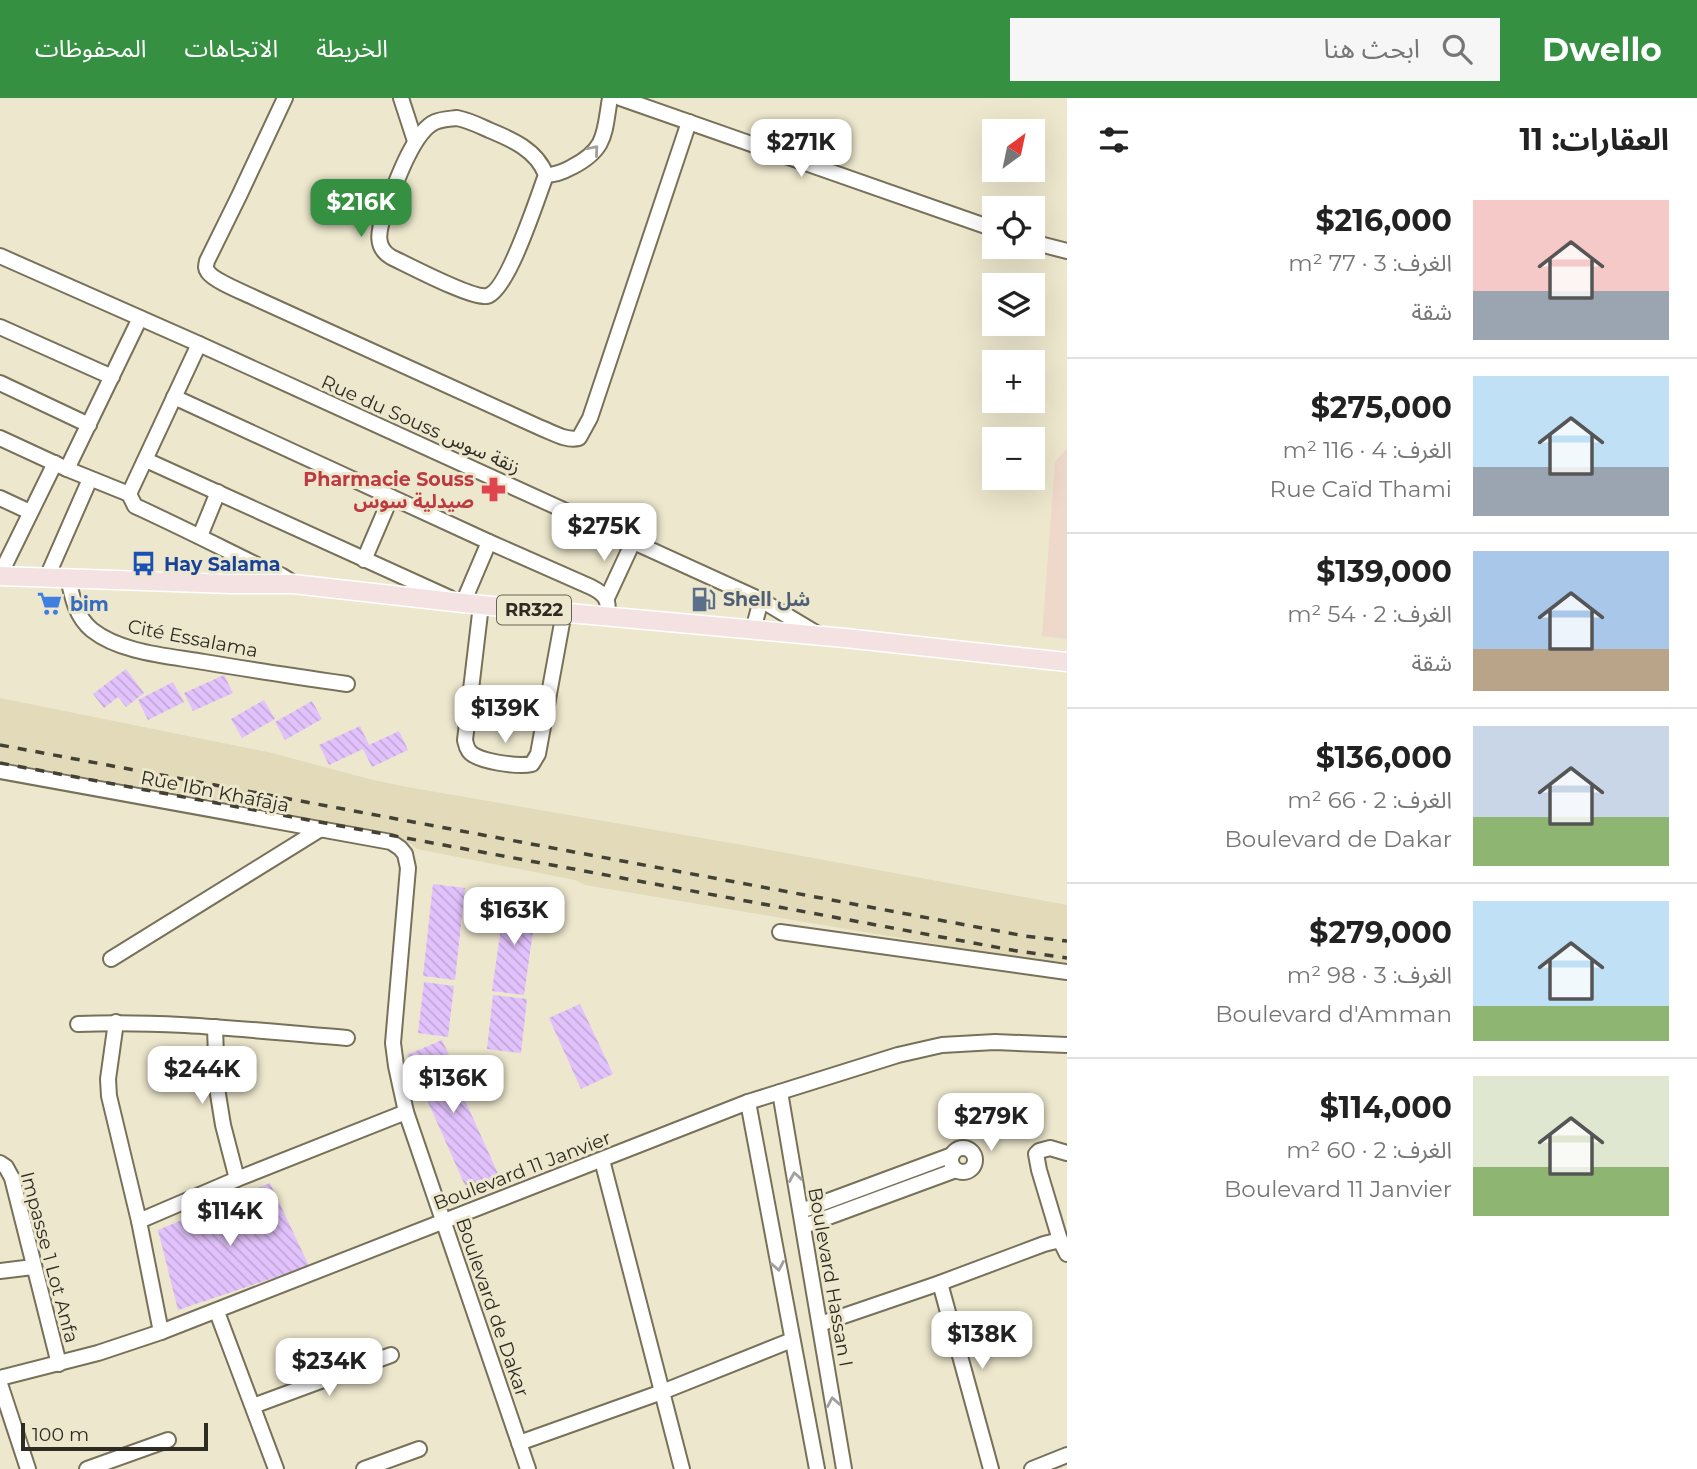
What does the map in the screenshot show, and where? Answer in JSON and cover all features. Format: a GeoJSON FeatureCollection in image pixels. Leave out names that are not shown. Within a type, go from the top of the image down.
{"type":"FeatureCollection","features":[{"type":"Feature","properties":{"kind":"main road","name":"RR322"},"geometry":{"type":"LineString","coordinates":[[0,575],[231,584],[293,583],[564,612],[607,607],[753,630],[1067,662]]}},
{"type":"Feature","properties":{"kind":"street"},"geometry":{"type":"LineString","coordinates":[[285,98],[205,266],[208,272],[293,315],[553,433],[575,439],[579,438],[590,418],[689,122]]}},
{"type":"Feature","properties":{"kind":"street"},"geometry":{"type":"LineString","coordinates":[[401,98],[415,141]]}},
{"type":"Feature","properties":{"kind":"street"},"geometry":{"type":"LineString","coordinates":[[545,174],[560,174],[594,153],[605,135],[610,98]]}},
{"type":"Feature","properties":{"kind":"street"},"geometry":{"type":"LineString","coordinates":[[620,98],[982,225]]}},
{"type":"Feature","properties":{"kind":"street"},"geometry":{"type":"LineString","coordinates":[[457,118],[468,120],[523,146],[538,160],[545,174],[529,223],[498,289],[493,293],[482,296],[469,292],[391,257],[379,244],[384,214],[415,141],[435,122],[457,118]]}},
{"type":"Feature","properties":{"kind":"street"},"geometry":{"type":"LineString","coordinates":[[1045,245],[1067,251]]}},
{"type":"Feature","properties":{"kind":"street","name":"Rue du Souss زنقة سوس"},"geometry":{"type":"LineString","coordinates":[[0,256],[761,600],[822,636]]}},
{"type":"Feature","properties":{"kind":"street"},"geometry":{"type":"LineString","coordinates":[[0,575],[30,512],[89,425],[140,317]]}},
{"type":"Feature","properties":{"kind":"street"},"geometry":{"type":"LineString","coordinates":[[0,327],[112,377]]}},
{"type":"Feature","properties":{"kind":"street"},"geometry":{"type":"LineString","coordinates":[[129,494],[199,344]]}},
{"type":"Feature","properties":{"kind":"street"},"geometry":{"type":"LineString","coordinates":[[0,383],[89,425]]}},
{"type":"Feature","properties":{"kind":"street"},"geometry":{"type":"LineString","coordinates":[[174,397],[591,587],[601,592],[607,607]]}},
{"type":"Feature","properties":{"kind":"street"},"geometry":{"type":"LineString","coordinates":[[0,438],[129,494],[135,506],[293,583]]}},
{"type":"Feature","properties":{"kind":"street"},"geometry":{"type":"LineString","coordinates":[[146,460],[364,560],[466,603]]}},
{"type":"Feature","properties":{"kind":"street"},"geometry":{"type":"LineString","coordinates":[[47,577],[90,479]]}},
{"type":"Feature","properties":{"kind":"street"},"geometry":{"type":"LineString","coordinates":[[201,536],[218,492]]}},
{"type":"Feature","properties":{"kind":"street"},"geometry":{"type":"LineString","coordinates":[[364,560],[391,497]]}},
{"type":"Feature","properties":{"kind":"street"},"geometry":{"type":"LineString","coordinates":[[0,498],[30,512]]}},
{"type":"Feature","properties":{"kind":"street"},"geometry":{"type":"LineString","coordinates":[[489,542],[466,603],[466,746],[469,752],[482,759],[519,765],[532,764],[538,754],[564,612]]}},
{"type":"Feature","properties":{"kind":"street"},"geometry":{"type":"LineString","coordinates":[[607,607],[633,542]]}},
{"type":"Feature","properties":{"kind":"street","name":"Cité Essalama"},"geometry":{"type":"LineString","coordinates":[[68,578],[81,618],[109,640],[131,649],[346,684]]}},
{"type":"Feature","properties":{"kind":"street"},"geometry":{"type":"LineString","coordinates":[[753,630],[761,600]]}},
{"type":"Feature","properties":{"kind":"street","name":"Rue Ibn Khafaja"},"geometry":{"type":"LineString","coordinates":[[0,771],[393,843],[405,854],[408,868]]}},
{"type":"Feature","properties":{"kind":"street"},"geometry":{"type":"LineString","coordinates":[[111,959],[319,830]]}},
{"type":"Feature","properties":{"kind":"street","name":"Boulevard de Dakar"},"geometry":{"type":"LineString","coordinates":[[408,868],[393,1043],[396,1066],[407,1112],[528,1469]]}},
{"type":"Feature","properties":{"kind":"street"},"geometry":{"type":"LineString","coordinates":[[780,932],[1067,972]]}},
{"type":"Feature","properties":{"kind":"street"},"geometry":{"type":"LineString","coordinates":[[116,1022],[108,1079],[110,1096],[139,1220],[161,1332]]}},
{"type":"Feature","properties":{"kind":"street"},"geometry":{"type":"LineString","coordinates":[[78,1024],[116,1022],[215,1027],[347,1038]]}},
{"type":"Feature","properties":{"kind":"street"},"geometry":{"type":"LineString","coordinates":[[215,1027],[217,1088],[237,1179]]}},
{"type":"Feature","properties":{"kind":"street","name":"Boulevard 11 Janvier"},"geometry":{"type":"LineString","coordinates":[[0,1378],[59,1364],[217,1312],[780,1091],[898,1055],[942,1045],[995,1042],[1067,1045]]}},
{"type":"Feature","properties":{"kind":"street","name":"Boulevard Hassan I"},"geometry":{"type":"LineString","coordinates":[[780,1091],[844,1469]]}},
{"type":"Feature","properties":{"kind":"street"},"geometry":{"type":"LineString","coordinates":[[748,1102],[817,1469]]}},
{"type":"Feature","properties":{"kind":"street"},"geometry":{"type":"LineString","coordinates":[[139,1220],[407,1112]]}},
{"type":"Feature","properties":{"kind":"street"},"geometry":{"type":"LineString","coordinates":[[820,1324],[1044,1244],[1064,1247],[1036,1154],[1050,1148],[1067,1153]]}},
{"type":"Feature","properties":{"kind":"street"},"geometry":{"type":"LineString","coordinates":[[801,1210],[952,1155],[958,1149],[973,1153],[974,1165],[971,1169],[964,1172],[956,1170],[804,1226]]}},
{"type":"Feature","properties":{"kind":"street"},"geometry":{"type":"LineString","coordinates":[[952,1155],[951,1163],[956,1170]]}},
{"type":"Feature","properties":{"kind":"street"},"geometry":{"type":"LineString","coordinates":[[603,1160],[682,1469]]}},
{"type":"Feature","properties":{"kind":"street","name":"Impasse 1 Lot Anfa"},"geometry":{"type":"LineString","coordinates":[[0,1163],[6,1167],[12,1178],[59,1364]]}},
{"type":"Feature","properties":{"kind":"street"},"geometry":{"type":"LineString","coordinates":[[898,1175],[904,1189]]}},
{"type":"Feature","properties":{"kind":"street"},"geometry":{"type":"LineString","coordinates":[[0,1271],[33,1266]]}},
{"type":"Feature","properties":{"kind":"street"},"geometry":{"type":"LineString","coordinates":[[940,1283],[991,1469]]}},
{"type":"Feature","properties":{"kind":"street"},"geometry":{"type":"LineString","coordinates":[[217,1312],[276,1469]]}},
{"type":"Feature","properties":{"kind":"street"},"geometry":{"type":"LineString","coordinates":[[519,1443],[662,1392],[792,1340]]}},
{"type":"Feature","properties":{"kind":"street"},"geometry":{"type":"LineString","coordinates":[[253,1406],[391,1355]]}},
{"type":"Feature","properties":{"kind":"street"},"geometry":{"type":"LineString","coordinates":[[0,1384],[28,1469]]}},
{"type":"Feature","properties":{"kind":"street"},"geometry":{"type":"LineString","coordinates":[[87,1469],[168,1440]]}},
{"type":"Feature","properties":{"kind":"street"},"geometry":{"type":"LineString","coordinates":[[364,1469],[419,1448]]}},
{"type":"Feature","properties":{"kind":"street"},"geometry":{"type":"LineString","coordinates":[[1031,1469],[1067,1455]]}},
{"type":"Feature","properties":{"kind":"shaded area"},"geometry":{"type":"Polygon","coordinates":[[[1067,448],[1067,639],[1042,636],[1055,462],[1067,448]]]}},
{"type":"Feature","properties":{"kind":"shaded area"},"geometry":{"type":"Polygon","coordinates":[[[0,698],[272,753],[407,787],[1067,905],[1067,966],[585,885],[575,880],[417,849],[411,844],[0,767],[0,698]]]}},
{"type":"Feature","properties":{"kind":"building"},"geometry":{"type":"Polygon","coordinates":[[[126,669],[144,693],[126,707],[118,697],[104,708],[93,694],[126,669]]]}},
{"type":"Feature","properties":{"kind":"building"},"geometry":{"type":"Polygon","coordinates":[[[224,675],[233,693],[193,711],[184,693],[224,675]]]}},
{"type":"Feature","properties":{"kind":"building"},"geometry":{"type":"Polygon","coordinates":[[[173,682],[184,702],[148,720],[138,700],[173,682]]]}},
{"type":"Feature","properties":{"kind":"building"},"geometry":{"type":"Polygon","coordinates":[[[264,700],[275,719],[242,738],[231,719],[264,700]]]}},
{"type":"Feature","properties":{"kind":"building"},"geometry":{"type":"Polygon","coordinates":[[[312,701],[322,719],[285,740],[275,722],[312,701]]]}},
{"type":"Feature","properties":{"kind":"building"},"geometry":{"type":"Polygon","coordinates":[[[360,726],[369,745],[399,731],[408,750],[372,767],[363,749],[329,765],[319,745],[360,726]]]}},
{"type":"Feature","properties":{"kind":"building"},"geometry":{"type":"Polygon","coordinates":[[[433,884],[465,888],[455,980],[423,976],[433,884]]]}},
{"type":"Feature","properties":{"kind":"building"},"geometry":{"type":"Polygon","coordinates":[[[505,899],[537,903],[524,995],[492,991],[505,899]]]}},
{"type":"Feature","properties":{"kind":"building"},"geometry":{"type":"Polygon","coordinates":[[[424,982],[454,986],[448,1037],[418,1033],[424,982]]]}},
{"type":"Feature","properties":{"kind":"building"},"geometry":{"type":"Polygon","coordinates":[[[493,995],[527,999],[521,1053],[487,1049],[493,995]]]}},
{"type":"Feature","properties":{"kind":"building"},"geometry":{"type":"Polygon","coordinates":[[[580,1004],[613,1074],[581,1089],[549,1018],[580,1004]]]}},
{"type":"Feature","properties":{"kind":"building"},"geometry":{"type":"Polygon","coordinates":[[[442,1040],[463,1085],[459,1087],[500,1178],[468,1192],[407,1055],[442,1040]]]}},
{"type":"Feature","properties":{"kind":"building"},"geometry":{"type":"Polygon","coordinates":[[[270,1183],[309,1266],[178,1310],[158,1230],[270,1183]]]}},
{"type":"Feature","properties":{"kind":"railway"},"geometry":{"type":"LineString","coordinates":[[0,745],[1025,936],[1067,941]]}},
{"type":"Feature","properties":{"kind":"railway"},"geometry":{"type":"LineString","coordinates":[[0,763],[1017,951],[1067,958]]}},
{"type":"Feature","properties":{"kind":"place","name":"Pharmacie Souss صيدلية سوس"},"geometry":{"type":"Point","coordinates":[494,490]}},
{"type":"Feature","properties":{"kind":"place","name":"Hay Salama"},"geometry":{"type":"Point","coordinates":[144,564]}},
{"type":"Feature","properties":{"kind":"place","name":"Shell شل"},"geometry":{"type":"Point","coordinates":[703,599]}},
{"type":"Feature","properties":{"kind":"place","name":"bim"},"geometry":{"type":"Point","coordinates":[50,604]}}]}
